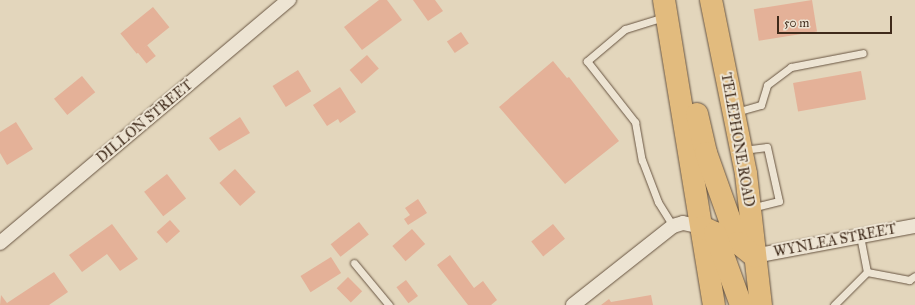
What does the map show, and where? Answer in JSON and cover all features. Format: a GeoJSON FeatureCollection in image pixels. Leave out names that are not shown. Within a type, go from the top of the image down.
{"type":"FeatureCollection","features":[{"type":"Feature","properties":{"kind":"main road","name":"TELEPHONE ROAD"},"geometry":{"type":"LineString","coordinates":[[711,0],[741,150],[761,305]]}},
{"type":"Feature","properties":{"kind":"main road"},"geometry":{"type":"LineString","coordinates":[[666,8],[714,305]]}},
{"type":"Feature","properties":{"kind":"main road"},"geometry":{"type":"LineString","coordinates":[[673,49],[686,63],[706,153],[738,243],[754,256]]}},
{"type":"Feature","properties":{"kind":"main road"},"geometry":{"type":"LineString","coordinates":[[702,227],[715,233],[741,305]]}},
{"type":"Feature","properties":{"kind":"street","name":"DILLON STREET"},"geometry":{"type":"LineString","coordinates":[[0,243],[289,0]]}},
{"type":"Feature","properties":{"kind":"street"},"geometry":{"type":"LineString","coordinates":[[573,305],[673,226],[683,223],[702,227]]}},
{"type":"Feature","properties":{"kind":"street","name":"WYNLEA STREET"},"geometry":{"type":"LineString","coordinates":[[754,256],[915,226]]}},
{"type":"Feature","properties":{"kind":"lane"},"geometry":{"type":"LineString","coordinates":[[666,8],[625,29],[587,61],[635,122],[642,160],[658,202],[673,226]]}},
{"type":"Feature","properties":{"kind":"lane"},"geometry":{"type":"LineString","coordinates":[[734,113],[761,106],[767,85],[791,67],[863,53]]}},
{"type":"Feature","properties":{"kind":"lane"},"geometry":{"type":"LineString","coordinates":[[741,150],[767,147],[779,201],[749,209]]}},
{"type":"Feature","properties":{"kind":"lane"},"geometry":{"type":"LineString","coordinates":[[860,236],[867,272]]}},
{"type":"Feature","properties":{"kind":"lane"},"geometry":{"type":"LineString","coordinates":[[354,263],[389,305]]}},
{"type":"Feature","properties":{"kind":"lane"},"geometry":{"type":"LineString","coordinates":[[867,272],[910,280],[915,276]]}},
{"type":"Feature","properties":{"kind":"lane"},"geometry":{"type":"LineString","coordinates":[[834,305],[867,272]]}},
{"type":"Feature","properties":{"kind":"building"},"geometry":{"type":"Polygon","coordinates":[[[379,0],[387,0],[402,20],[362,50],[344,27],[379,0]]]}},
{"type":"Feature","properties":{"kind":"building"},"geometry":{"type":"Polygon","coordinates":[[[413,0],[435,0],[443,11],[428,21],[413,0]]]}},
{"type":"Feature","properties":{"kind":"building"},"geometry":{"type":"Polygon","coordinates":[[[812,0],[817,32],[759,41],[754,9],[812,0]]]}},
{"type":"Feature","properties":{"kind":"building"},"geometry":{"type":"Polygon","coordinates":[[[153,7],[169,27],[137,54],[120,33],[153,7]]]}},
{"type":"Feature","properties":{"kind":"building"},"geometry":{"type":"Polygon","coordinates":[[[461,32],[469,44],[455,53],[447,42],[461,32]]]}},
{"type":"Feature","properties":{"kind":"building"},"geometry":{"type":"Polygon","coordinates":[[[147,45],[156,56],[146,63],[138,53],[147,45]]]}},
{"type":"Feature","properties":{"kind":"building"},"geometry":{"type":"Polygon","coordinates":[[[367,55],[379,69],[361,84],[350,70],[367,55]]]}},
{"type":"Feature","properties":{"kind":"building"},"geometry":{"type":"Polygon","coordinates":[[[553,61],[567,78],[569,77],[619,141],[565,184],[499,107],[553,61]]]}},
{"type":"Feature","properties":{"kind":"building"},"geometry":{"type":"Polygon","coordinates":[[[298,70],[311,91],[286,107],[273,86],[298,70]]]}},
{"type":"Feature","properties":{"kind":"building"},"geometry":{"type":"Polygon","coordinates":[[[861,71],[866,100],[798,112],[793,83],[861,71]]]}},
{"type":"Feature","properties":{"kind":"building"},"geometry":{"type":"Polygon","coordinates":[[[82,76],[95,92],[67,115],[54,99],[82,76]]]}},
{"type":"Feature","properties":{"kind":"building"},"geometry":{"type":"Polygon","coordinates":[[[340,87],[356,112],[340,123],[338,119],[327,126],[313,105],[340,87]]]}},
{"type":"Feature","properties":{"kind":"building"},"geometry":{"type":"Polygon","coordinates":[[[240,117],[250,133],[219,151],[209,138],[240,117]]]}},
{"type":"Feature","properties":{"kind":"building"},"geometry":{"type":"Polygon","coordinates":[[[16,122],[33,149],[7,165],[0,153],[0,132],[16,122]]]}},
{"type":"Feature","properties":{"kind":"building"},"geometry":{"type":"Polygon","coordinates":[[[235,169],[256,192],[240,206],[219,183],[235,169]]]}},
{"type":"Feature","properties":{"kind":"building"},"geometry":{"type":"Polygon","coordinates":[[[167,174],[186,198],[163,216],[144,192],[167,174]]]}},
{"type":"Feature","properties":{"kind":"building"},"geometry":{"type":"Polygon","coordinates":[[[418,199],[427,213],[408,225],[404,219],[410,215],[405,208],[418,199]]]}},
{"type":"Feature","properties":{"kind":"building"},"geometry":{"type":"Polygon","coordinates":[[[170,220],[180,231],[167,243],[157,232],[170,220]]]}},
{"type":"Feature","properties":{"kind":"building"},"geometry":{"type":"Polygon","coordinates":[[[359,222],[369,235],[340,257],[331,244],[359,222]]]}},
{"type":"Feature","properties":{"kind":"building"},"geometry":{"type":"Polygon","coordinates":[[[112,224],[138,259],[120,271],[107,254],[82,272],[69,255],[112,224]]]}},
{"type":"Feature","properties":{"kind":"building"},"geometry":{"type":"Polygon","coordinates":[[[553,224],[565,239],[543,256],[531,242],[553,224]]]}},
{"type":"Feature","properties":{"kind":"building"},"geometry":{"type":"Polygon","coordinates":[[[412,229],[425,244],[405,261],[392,246],[412,229]]]}},
{"type":"Feature","properties":{"kind":"building"},"geometry":{"type":"Polygon","coordinates":[[[450,255],[474,288],[483,281],[497,300],[491,305],[468,305],[437,265],[450,255]]]}},
{"type":"Feature","properties":{"kind":"building"},"geometry":{"type":"Polygon","coordinates":[[[331,257],[341,273],[311,292],[300,276],[331,257]]]}},
{"type":"Feature","properties":{"kind":"building"},"geometry":{"type":"Polygon","coordinates":[[[54,272],[68,292],[49,305],[0,305],[1,295],[7,303],[54,272]]]}},
{"type":"Feature","properties":{"kind":"building"},"geometry":{"type":"Polygon","coordinates":[[[348,277],[362,291],[351,302],[337,288],[348,277]]]}},
{"type":"Feature","properties":{"kind":"building"},"geometry":{"type":"Polygon","coordinates":[[[406,280],[418,296],[408,303],[396,287],[406,280]]]}},
{"type":"Feature","properties":{"kind":"building"},"geometry":{"type":"Polygon","coordinates":[[[651,295],[653,305],[601,305],[609,299],[611,302],[651,295]]]}}]}
